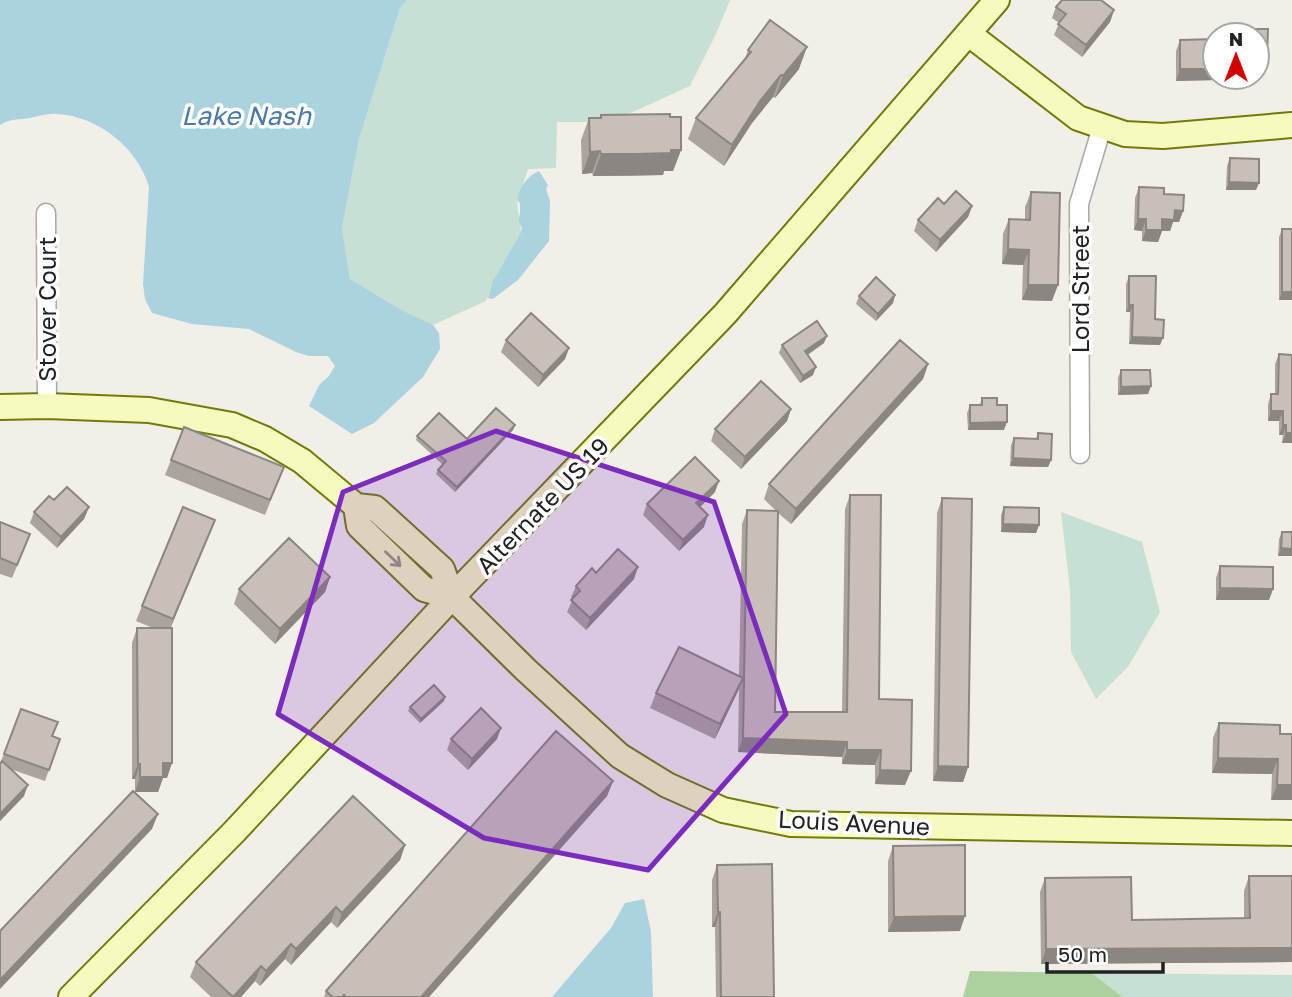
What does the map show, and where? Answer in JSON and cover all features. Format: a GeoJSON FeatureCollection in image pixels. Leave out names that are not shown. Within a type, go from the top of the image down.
{"type":"FeatureCollection","features":[{"type":"Feature","properties":{"kind":"street","name":"Alternate US 19"},"geometry":{"type":"LineString","coordinates":[[71,997],[235,831],[452,597],[725,314],[997,0]]}},
{"type":"Feature","properties":{"kind":"street"},"geometry":{"type":"LineString","coordinates":[[969,34],[1078,118],[1125,134],[1163,136],[1292,125]]}},
{"type":"Feature","properties":{"kind":"street","name":"Lord Street"},"geometry":{"type":"LineString","coordinates":[[1080,454],[1079,204],[1102,127]]}},
{"type":"Feature","properties":{"kind":"street","name":"Stover Court"},"geometry":{"type":"LineString","coordinates":[[46,213],[47,405]]}},
{"type":"Feature","properties":{"kind":"street"},"geometry":{"type":"LineString","coordinates":[[0,407],[47,405],[149,410],[232,425],[265,439],[302,461],[356,506],[375,508],[442,569],[452,597]]}},
{"type":"Feature","properties":{"kind":"street","name":"Louis Avenue"},"geometry":{"type":"LineString","coordinates":[[452,597],[526,670],[620,756],[667,785],[723,810],[790,824],[1292,832]]}},
{"type":"Feature","properties":{"kind":"highlighted area"},"geometry":{"type":"Polygon","coordinates":[[[496,431],[714,502],[786,714],[648,870],[484,838],[278,714],[343,492],[496,431]]]}},
{"type":"Feature","properties":{"kind":"green space"},"geometry":{"type":"Polygon","coordinates":[[[407,0],[730,0],[690,86],[633,112],[593,122],[557,122],[556,168],[528,169],[517,203],[521,232],[496,276],[486,301],[433,325],[401,311],[350,279],[342,228],[359,139],[400,8],[407,0]]]}},
{"type":"Feature","properties":{"kind":"green space"},"geometry":{"type":"Polygon","coordinates":[[[1061,512],[1142,542],[1160,612],[1128,667],[1096,699],[1071,652],[1070,590],[1061,512]]]}},
{"type":"Feature","properties":{"kind":"green space"},"geometry":{"type":"Polygon","coordinates":[[[970,971],[1092,973],[1123,997],[963,997],[970,971]]]}},
{"type":"Feature","properties":{"kind":"green space"},"geometry":{"type":"Polygon","coordinates":[[[1092,973],[1292,975],[1292,997],[1123,997],[1092,973]]]}},
{"type":"Feature","properties":{"kind":"water","name":"Lake Nash"},"geometry":{"type":"Polygon","coordinates":[[[0,0],[407,0],[400,8],[359,139],[342,228],[350,279],[401,310],[433,325],[439,333],[440,349],[423,377],[374,423],[352,434],[309,406],[319,385],[335,366],[328,356],[309,356],[296,352],[249,329],[192,324],[152,313],[145,299],[143,284],[149,187],[136,159],[126,147],[101,128],[72,116],[47,114],[11,120],[0,125],[0,0]]]}},
{"type":"Feature","properties":{"kind":"water"},"geometry":{"type":"Polygon","coordinates":[[[539,171],[548,185],[549,241],[518,280],[493,299],[488,298],[493,281],[521,232],[520,204],[517,200],[519,192],[523,184],[539,171]]]}},
{"type":"Feature","properties":{"kind":"water"},"geometry":{"type":"Polygon","coordinates":[[[644,899],[651,932],[653,997],[552,997],[611,928],[625,903],[644,899]]]}},
{"type":"Feature","properties":{"kind":"building"},"geometry":{"type":"Polygon","coordinates":[[[1062,0],[1101,0],[1114,10],[1086,45],[1058,24],[1066,14],[1056,7],[1062,0]]]}},
{"type":"Feature","properties":{"kind":"building"},"geometry":{"type":"Polygon","coordinates":[[[770,20],[807,47],[760,101],[732,145],[696,118],[751,52],[748,50],[770,20]]]}},
{"type":"Feature","properties":{"kind":"building"},"geometry":{"type":"Polygon","coordinates":[[[1201,39],[1201,69],[1180,69],[1180,40],[1201,39]]]}},
{"type":"Feature","properties":{"kind":"building"},"geometry":{"type":"Polygon","coordinates":[[[670,114],[670,117],[681,117],[681,150],[671,150],[671,153],[636,154],[590,152],[589,118],[601,118],[601,115],[670,114]]]}},
{"type":"Feature","properties":{"kind":"building"},"geometry":{"type":"Polygon","coordinates":[[[1230,158],[1259,159],[1259,183],[1229,182],[1230,158]]]}},
{"type":"Feature","properties":{"kind":"building"},"geometry":{"type":"Polygon","coordinates":[[[1139,187],[1164,188],[1164,194],[1184,195],[1183,211],[1175,210],[1174,220],[1162,219],[1162,230],[1146,230],[1146,219],[1138,219],[1139,187]]]}},
{"type":"Feature","properties":{"kind":"building"},"geometry":{"type":"Polygon","coordinates":[[[956,191],[972,206],[940,240],[918,220],[938,198],[944,204],[956,191]]]}},
{"type":"Feature","properties":{"kind":"building"},"geometry":{"type":"Polygon","coordinates":[[[1031,192],[1060,193],[1058,285],[1028,285],[1029,250],[1008,249],[1009,219],[1030,220],[1031,192]]]}},
{"type":"Feature","properties":{"kind":"building"},"geometry":{"type":"Polygon","coordinates":[[[1282,229],[1292,229],[1292,292],[1282,292],[1282,229]]]}},
{"type":"Feature","properties":{"kind":"building"},"geometry":{"type":"Polygon","coordinates":[[[1129,276],[1156,276],[1155,319],[1164,320],[1163,338],[1132,337],[1133,305],[1129,305],[1129,276]]]}},
{"type":"Feature","properties":{"kind":"building"},"geometry":{"type":"Polygon","coordinates":[[[876,277],[895,295],[878,314],[859,296],[876,277]]]}},
{"type":"Feature","properties":{"kind":"building"},"geometry":{"type":"Polygon","coordinates":[[[531,313],[569,348],[543,375],[506,340],[531,313]]]}},
{"type":"Feature","properties":{"kind":"building"},"geometry":{"type":"Polygon","coordinates":[[[817,321],[827,336],[805,351],[816,367],[803,376],[782,345],[817,321]]]}},
{"type":"Feature","properties":{"kind":"building"},"geometry":{"type":"Polygon","coordinates":[[[900,340],[928,364],[796,509],[769,484],[900,340]]]}},
{"type":"Feature","properties":{"kind":"building"},"geometry":{"type":"Polygon","coordinates":[[[1279,354],[1292,355],[1292,433],[1286,433],[1283,411],[1271,411],[1271,394],[1278,394],[1279,354]]]}},
{"type":"Feature","properties":{"kind":"building"},"geometry":{"type":"Polygon","coordinates":[[[1121,370],[1150,370],[1151,386],[1121,387],[1121,370]]]}},
{"type":"Feature","properties":{"kind":"building"},"geometry":{"type":"Polygon","coordinates":[[[761,381],[791,409],[745,457],[715,429],[761,381]]]}},
{"type":"Feature","properties":{"kind":"building"},"geometry":{"type":"Polygon","coordinates":[[[982,398],[997,398],[997,405],[1007,405],[1007,422],[970,423],[970,405],[982,405],[982,398]]]}},
{"type":"Feature","properties":{"kind":"building"},"geometry":{"type":"Polygon","coordinates":[[[496,408],[515,425],[457,487],[438,470],[446,461],[417,436],[439,413],[467,439],[496,408]]]}},
{"type":"Feature","properties":{"kind":"building"},"geometry":{"type":"Polygon","coordinates":[[[184,427],[284,467],[270,500],[171,460],[184,427]]]}},
{"type":"Feature","properties":{"kind":"building"},"geometry":{"type":"Polygon","coordinates":[[[1038,433],[1052,434],[1051,460],[1013,458],[1014,438],[1038,439],[1038,433]]]}},
{"type":"Feature","properties":{"kind":"building"},"geometry":{"type":"Polygon","coordinates":[[[695,457],[719,481],[696,503],[708,515],[683,540],[647,504],[695,457]]]}},
{"type":"Feature","properties":{"kind":"building"},"geometry":{"type":"Polygon","coordinates":[[[67,487],[89,507],[61,537],[34,512],[49,496],[54,500],[67,487]]]}},
{"type":"Feature","properties":{"kind":"building"},"geometry":{"type":"Polygon","coordinates":[[[850,495],[881,495],[879,699],[912,700],[911,771],[880,770],[881,750],[847,750],[847,742],[743,738],[747,510],[778,511],[775,712],[847,712],[850,495]]]}},
{"type":"Feature","properties":{"kind":"building"},"geometry":{"type":"Polygon","coordinates":[[[942,498],[972,499],[968,767],[938,766],[942,498]]]}},
{"type":"Feature","properties":{"kind":"building"},"geometry":{"type":"Polygon","coordinates":[[[183,507],[215,520],[173,619],[142,606],[183,507]]]}},
{"type":"Feature","properties":{"kind":"building"},"geometry":{"type":"Polygon","coordinates":[[[1004,507],[1039,508],[1039,525],[1003,524],[1004,507]]]}},
{"type":"Feature","properties":{"kind":"building"},"geometry":{"type":"Polygon","coordinates":[[[0,522],[30,534],[17,565],[0,558],[0,522]]]}},
{"type":"Feature","properties":{"kind":"building"},"geometry":{"type":"Polygon","coordinates":[[[1282,532],[1292,532],[1292,549],[1281,548],[1282,532]]]}},
{"type":"Feature","properties":{"kind":"building"},"geometry":{"type":"Polygon","coordinates":[[[289,538],[330,577],[280,629],[239,589],[289,538]]]}},
{"type":"Feature","properties":{"kind":"building"},"geometry":{"type":"Polygon","coordinates":[[[618,549],[638,567],[590,618],[571,600],[580,591],[576,586],[592,568],[596,573],[618,549]]]}},
{"type":"Feature","properties":{"kind":"building"},"geometry":{"type":"Polygon","coordinates":[[[1220,566],[1273,567],[1273,589],[1220,588],[1220,566]]]}},
{"type":"Feature","properties":{"kind":"building"},"geometry":{"type":"Polygon","coordinates":[[[137,628],[172,628],[172,763],[163,763],[163,777],[140,777],[137,628]]]}},
{"type":"Feature","properties":{"kind":"building"},"geometry":{"type":"Polygon","coordinates":[[[679,647],[743,678],[720,724],[656,693],[679,647]]]}},
{"type":"Feature","properties":{"kind":"building"},"geometry":{"type":"Polygon","coordinates":[[[434,685],[445,697],[421,719],[410,707],[434,685]]]}},
{"type":"Feature","properties":{"kind":"building"},"geometry":{"type":"Polygon","coordinates":[[[481,708],[501,728],[472,759],[451,739],[481,708]]]}},
{"type":"Feature","properties":{"kind":"building"},"geometry":{"type":"Polygon","coordinates":[[[21,709],[58,722],[52,736],[60,739],[49,770],[4,754],[21,709]]]}},
{"type":"Feature","properties":{"kind":"building"},"geometry":{"type":"Polygon","coordinates":[[[1219,723],[1280,725],[1280,734],[1292,734],[1292,785],[1277,785],[1278,759],[1218,758],[1219,723]]]}},
{"type":"Feature","properties":{"kind":"building"},"geometry":{"type":"Polygon","coordinates":[[[556,731],[613,781],[421,997],[333,997],[326,991],[556,731]]]}},
{"type":"Feature","properties":{"kind":"building"},"geometry":{"type":"Polygon","coordinates":[[[2,761],[28,785],[0,814],[0,764],[2,761]]]}},
{"type":"Feature","properties":{"kind":"building"},"geometry":{"type":"Polygon","coordinates":[[[133,791],[158,814],[0,980],[0,931],[133,791]]]}},
{"type":"Feature","properties":{"kind":"building"},"geometry":{"type":"Polygon","coordinates":[[[353,796],[405,845],[342,913],[336,907],[296,949],[291,944],[266,971],[261,966],[233,997],[196,962],[353,796]]]}},
{"type":"Feature","properties":{"kind":"building"},"geometry":{"type":"Polygon","coordinates":[[[965,845],[965,916],[894,917],[893,846],[965,845]]]}},
{"type":"Feature","properties":{"kind":"building"},"geometry":{"type":"Polygon","coordinates":[[[772,864],[774,997],[721,997],[717,865],[772,864]]]}},
{"type":"Feature","properties":{"kind":"building"},"geometry":{"type":"Polygon","coordinates":[[[1249,876],[1292,876],[1292,948],[1046,949],[1045,878],[1131,877],[1132,920],[1250,918],[1249,876]]]}}]}
